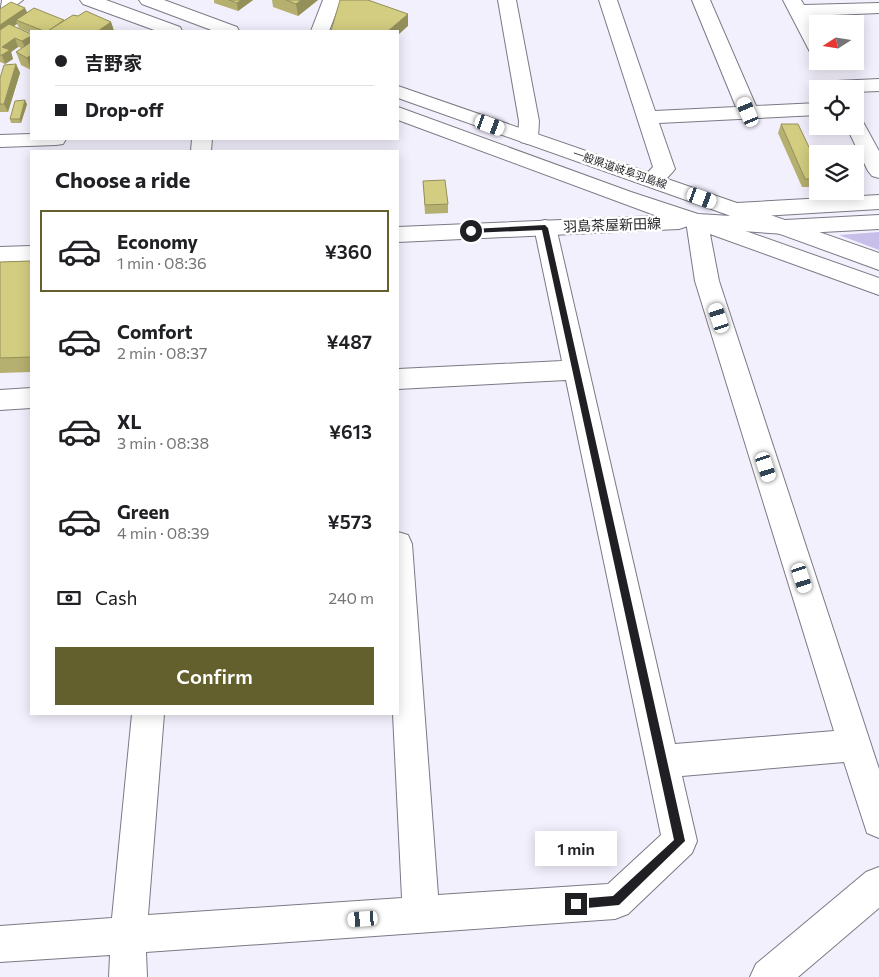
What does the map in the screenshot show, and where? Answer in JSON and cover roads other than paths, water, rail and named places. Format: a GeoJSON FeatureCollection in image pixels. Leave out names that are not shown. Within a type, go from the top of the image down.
{"type":"FeatureCollection","features":[{"type":"Feature","properties":{"kind":"street"},"geometry":{"type":"LineString","coordinates":[[0,9],[14,0]]}},
{"type":"Feature","properties":{"kind":"street"},"geometry":{"type":"LineString","coordinates":[[89,0],[170,30]]}},
{"type":"Feature","properties":{"kind":"street"},"geometry":{"type":"LineString","coordinates":[[148,0],[227,30]]}},
{"type":"Feature","properties":{"kind":"street"},"geometry":{"type":"LineString","coordinates":[[320,30],[332,0]]}},
{"type":"Feature","properties":{"kind":"street"},"geometry":{"type":"LineString","coordinates":[[507,0],[529,121],[528,138]]}},
{"type":"Feature","properties":{"kind":"street"},"geometry":{"type":"LineString","coordinates":[[608,0],[664,169],[652,179]]}},
{"type":"Feature","properties":{"kind":"street"},"geometry":{"type":"LineString","coordinates":[[702,0],[748,112]]}},
{"type":"Feature","properties":{"kind":"street"},"geometry":{"type":"LineString","coordinates":[[809,33],[795,6],[879,8]]}},
{"type":"Feature","properties":{"kind":"street"},"geometry":{"type":"LineString","coordinates":[[864,86],[879,85]]}},
{"type":"Feature","properties":{"kind":"street","name":"一般県道岐阜羽島線"},"geometry":{"type":"LineString","coordinates":[[399,92],[652,179],[736,210],[879,202]]}},
{"type":"Feature","properties":{"kind":"street"},"geometry":{"type":"LineString","coordinates":[[647,118],[809,109]]}},
{"type":"Feature","properties":{"kind":"street","name":"一般県道岐阜羽島線"},"geometry":{"type":"LineString","coordinates":[[399,113],[623,197],[697,221],[785,227],[879,222]]}},
{"type":"Feature","properties":{"kind":"street"},"geometry":{"type":"LineString","coordinates":[[861,135],[879,171]]}},
{"type":"Feature","properties":{"kind":"street"},"geometry":{"type":"LineString","coordinates":[[0,141],[30,140]]}},
{"type":"Feature","properties":{"kind":"street"},"geometry":{"type":"LineString","coordinates":[[736,210],[879,262]]}},
{"type":"Feature","properties":{"kind":"street","name":"羽島茶屋新田線"},"geometry":{"type":"LineString","coordinates":[[399,235],[697,221],[710,215],[736,210]]}},
{"type":"Feature","properties":{"kind":"street"},"geometry":{"type":"LineString","coordinates":[[879,287],[697,221],[707,281],[879,821]]}},
{"type":"Feature","properties":{"kind":"street"},"geometry":{"type":"LineString","coordinates":[[0,944],[615,901],[680,841],[545,228]]}},
{"type":"Feature","properties":{"kind":"street"},"geometry":{"type":"LineString","coordinates":[[0,255],[30,254]]}},
{"type":"Feature","properties":{"kind":"street"},"geometry":{"type":"LineString","coordinates":[[399,379],[577,370]]}},
{"type":"Feature","properties":{"kind":"street"},"geometry":{"type":"LineString","coordinates":[[0,400],[30,398]]}},
{"type":"Feature","properties":{"kind":"street"},"geometry":{"type":"LineString","coordinates":[[399,560],[421,915]]}},
{"type":"Feature","properties":{"kind":"street"},"geometry":{"type":"LineString","coordinates":[[128,977],[128,935],[148,715]]}},
{"type":"Feature","properties":{"kind":"street"},"geometry":{"type":"LineString","coordinates":[[662,761],[855,745]]}},
{"type":"Feature","properties":{"kind":"street"},"geometry":{"type":"LineString","coordinates":[[769,977],[879,885]]}}]}
